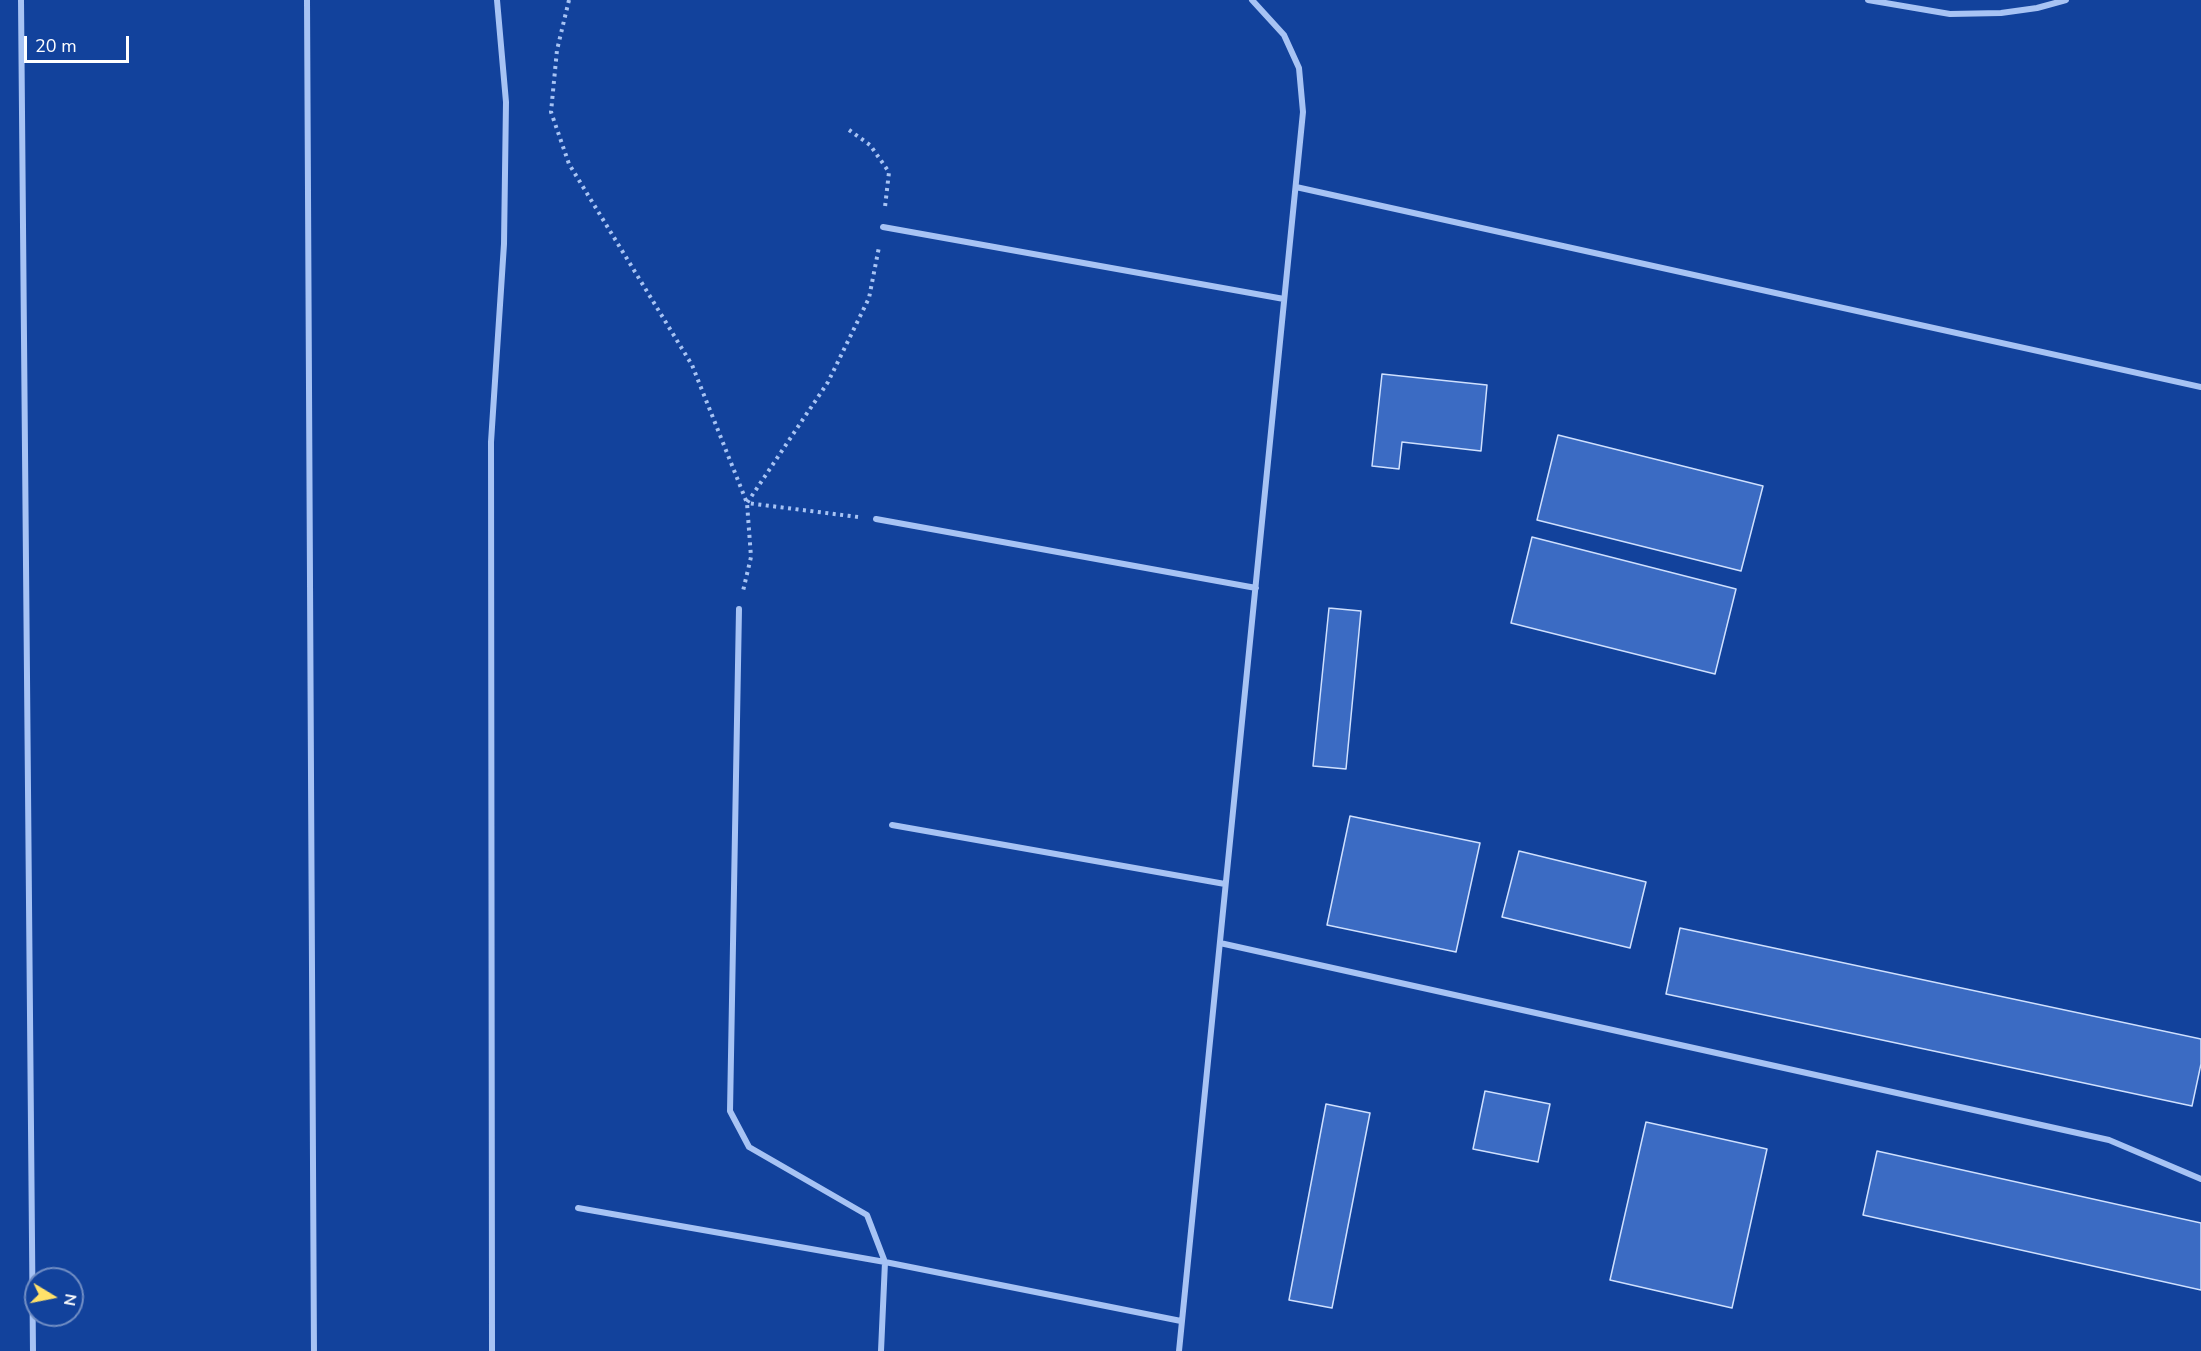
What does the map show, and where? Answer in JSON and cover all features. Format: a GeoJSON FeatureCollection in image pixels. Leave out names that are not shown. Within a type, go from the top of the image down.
{"type":"FeatureCollection","features":[{"type":"Feature","properties":{"kind":"street"},"geometry":{"type":"LineString","coordinates":[[21,0],[33,1351]]}},
{"type":"Feature","properties":{"kind":"street"},"geometry":{"type":"LineString","coordinates":[[308,0],[314,1351]]}},
{"type":"Feature","properties":{"kind":"street"},"geometry":{"type":"LineString","coordinates":[[492,1351],[490,442],[504,244],[506,102],[497,0]]}},
{"type":"Feature","properties":{"kind":"street"},"geometry":{"type":"LineString","coordinates":[[1179,1351],[1303,112],[1299,68],[1284,35],[1252,0]]}},
{"type":"Feature","properties":{"kind":"street"},"geometry":{"type":"LineString","coordinates":[[1868,0],[1950,14],[2001,14],[2066,0]]}},
{"type":"Feature","properties":{"kind":"street"},"geometry":{"type":"LineString","coordinates":[[1296,187],[2201,387]]}},
{"type":"Feature","properties":{"kind":"street"},"geometry":{"type":"LineString","coordinates":[[883,227],[1284,299]]}},
{"type":"Feature","properties":{"kind":"street"},"geometry":{"type":"LineString","coordinates":[[876,519],[1256,588]]}},
{"type":"Feature","properties":{"kind":"street"},"geometry":{"type":"LineString","coordinates":[[739,609],[730,1111],[749,1147],[867,1215],[885,1262],[880,1351]]}},
{"type":"Feature","properties":{"kind":"street"},"geometry":{"type":"LineString","coordinates":[[892,825],[1225,884]]}},
{"type":"Feature","properties":{"kind":"street"},"geometry":{"type":"LineString","coordinates":[[1220,944],[2109,1140],[2201,1179]]}},
{"type":"Feature","properties":{"kind":"street"},"geometry":{"type":"LineString","coordinates":[[578,1208],[885,1262],[1181,1321]]}},
{"type":"Feature","properties":{"kind":"path"},"geometry":{"type":"LineString","coordinates":[[569,0],[557,50],[551,112],[569,164],[692,365],[747,503],[751,557],[739,609]]}},
{"type":"Feature","properties":{"kind":"path"},"geometry":{"type":"LineString","coordinates":[[747,503],[828,382],[869,298],[883,227],[889,172],[870,145],[849,130]]}},
{"type":"Feature","properties":{"kind":"path"},"geometry":{"type":"LineString","coordinates":[[747,503],[876,519]]}},
{"type":"Feature","properties":{"kind":"building"},"geometry":{"type":"Polygon","coordinates":[[[1382,374],[1487,385],[1481,451],[1402,442],[1399,469],[1372,466],[1382,374]]]}},
{"type":"Feature","properties":{"kind":"building"},"geometry":{"type":"Polygon","coordinates":[[[1558,435],[1763,486],[1741,571],[1537,520],[1558,435]]]}},
{"type":"Feature","properties":{"kind":"building"},"geometry":{"type":"Polygon","coordinates":[[[1532,537],[1736,589],[1715,674],[1511,623],[1532,537]]]}},
{"type":"Feature","properties":{"kind":"building"},"geometry":{"type":"Polygon","coordinates":[[[1329,608],[1361,611],[1346,769],[1313,766],[1329,608]]]}},
{"type":"Feature","properties":{"kind":"building"},"geometry":{"type":"Polygon","coordinates":[[[1350,816],[1480,843],[1456,952],[1327,925],[1350,816]]]}},
{"type":"Feature","properties":{"kind":"building"},"geometry":{"type":"Polygon","coordinates":[[[1519,851],[1646,882],[1630,948],[1502,917],[1519,851]]]}},
{"type":"Feature","properties":{"kind":"building"},"geometry":{"type":"Polygon","coordinates":[[[1680,928],[2201,1039],[2201,1064],[2192,1106],[1666,994],[1680,928]]]}},
{"type":"Feature","properties":{"kind":"building"},"geometry":{"type":"Polygon","coordinates":[[[1485,1091],[1550,1104],[1538,1162],[1473,1149],[1485,1091]]]}},
{"type":"Feature","properties":{"kind":"building"},"geometry":{"type":"Polygon","coordinates":[[[1326,1104],[1370,1113],[1332,1308],[1289,1300],[1326,1104]]]}},
{"type":"Feature","properties":{"kind":"building"},"geometry":{"type":"Polygon","coordinates":[[[1646,1122],[1767,1149],[1732,1308],[1610,1280],[1646,1122]]]}},
{"type":"Feature","properties":{"kind":"building"},"geometry":{"type":"Polygon","coordinates":[[[1877,1151],[2201,1223],[2201,1290],[1863,1215],[1877,1151]]]}}]}
